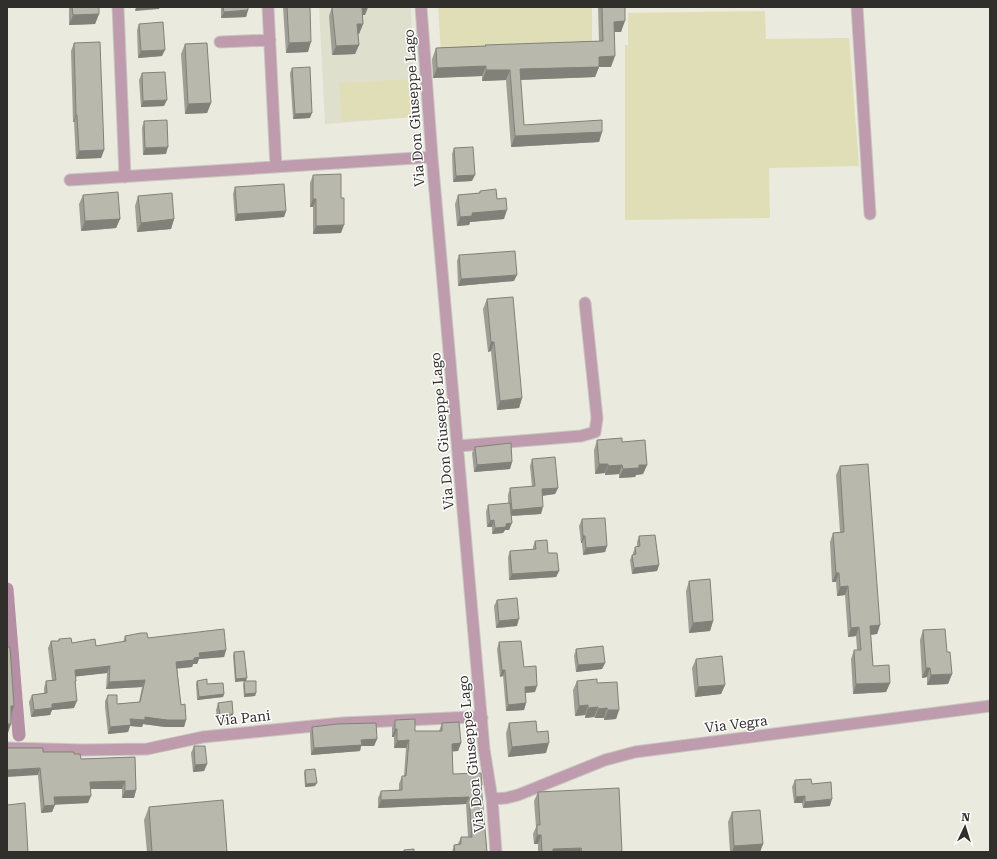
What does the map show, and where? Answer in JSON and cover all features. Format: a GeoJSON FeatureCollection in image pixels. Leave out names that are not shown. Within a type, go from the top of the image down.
{"type":"FeatureCollection","features":[{"type":"Feature","properties":{"kind":"street"},"geometry":{"type":"LineString","coordinates":[[118,7],[125,177]]}},
{"type":"Feature","properties":{"kind":"street"},"geometry":{"type":"LineString","coordinates":[[268,7],[276,167]]}},
{"type":"Feature","properties":{"kind":"street","name":"Via Don Giuseppe Lago"},"geometry":{"type":"LineString","coordinates":[[421,7],[432,156],[484,749],[492,799],[496,852]]}},
{"type":"Feature","properties":{"kind":"street"},"geometry":{"type":"LineString","coordinates":[[857,7],[870,214]]}},
{"type":"Feature","properties":{"kind":"street"},"geometry":{"type":"LineString","coordinates":[[220,42],[270,40]]}},
{"type":"Feature","properties":{"kind":"street"},"geometry":{"type":"LineString","coordinates":[[70,180],[432,156]]}},
{"type":"Feature","properties":{"kind":"street"},"geometry":{"type":"LineString","coordinates":[[458,446],[582,436],[595,432],[597,418],[585,303]]}},
{"type":"Feature","properties":{"kind":"street","name":"Via Vegra"},"geometry":{"type":"LineString","coordinates":[[492,799],[518,795],[606,760],[635,752],[990,706]]}},
{"type":"Feature","properties":{"kind":"street","name":"Via Pani"},"geometry":{"type":"LineString","coordinates":[[7,748],[84,750],[147,749],[203,737],[335,724],[473,717],[482,718]]}},
{"type":"Feature","properties":{"kind":"shaded area"},"geometry":{"type":"Polygon","coordinates":[[[319,7],[411,7],[416,117],[325,124],[319,7]]]}},
{"type":"Feature","properties":{"kind":"green space"},"geometry":{"type":"Polygon","coordinates":[[[438,7],[592,7],[592,46],[441,52],[438,7]]]}},
{"type":"Feature","properties":{"kind":"green space"},"geometry":{"type":"Polygon","coordinates":[[[765,11],[766,39],[849,38],[859,166],[769,168],[770,218],[625,220],[625,45],[628,45],[628,13],[765,11]]]}},
{"type":"Feature","properties":{"kind":"green space"},"geometry":{"type":"Polygon","coordinates":[[[414,79],[416,117],[342,121],[339,83],[414,79]]]}},
{"type":"Feature","properties":{"kind":"building"},"geometry":{"type":"Polygon","coordinates":[[[72,7],[99,7],[99,14],[73,15],[72,7]]]}},
{"type":"Feature","properties":{"kind":"building"},"geometry":{"type":"Polygon","coordinates":[[[223,7],[248,7],[248,10],[224,12],[223,7]]]}},
{"type":"Feature","properties":{"kind":"building"},"geometry":{"type":"Polygon","coordinates":[[[287,7],[310,7],[311,42],[289,43],[287,7]]]}},
{"type":"Feature","properties":{"kind":"building"},"geometry":{"type":"Polygon","coordinates":[[[332,7],[362,7],[363,24],[357,24],[359,45],[336,46],[332,7]]]}},
{"type":"Feature","properties":{"kind":"building"},"geometry":{"type":"Polygon","coordinates":[[[602,7],[625,7],[625,21],[614,22],[615,56],[599,57],[599,67],[520,69],[524,125],[602,120],[602,132],[515,136],[510,70],[486,70],[486,66],[437,68],[436,48],[603,41],[602,7]]]}},
{"type":"Feature","properties":{"kind":"building"},"geometry":{"type":"Polygon","coordinates":[[[163,22],[165,50],[141,51],[139,24],[163,22]]]}},
{"type":"Feature","properties":{"kind":"building"},"geometry":{"type":"Polygon","coordinates":[[[100,42],[104,150],[79,151],[76,115],[74,43],[100,42]]]}},
{"type":"Feature","properties":{"kind":"building"},"geometry":{"type":"Polygon","coordinates":[[[207,43],[211,103],[188,104],[185,44],[207,43]]]}},
{"type":"Feature","properties":{"kind":"building"},"geometry":{"type":"Polygon","coordinates":[[[310,67],[312,113],[295,114],[292,68],[310,67]]]}},
{"type":"Feature","properties":{"kind":"building"},"geometry":{"type":"Polygon","coordinates":[[[165,72],[167,100],[143,101],[142,73],[165,72]]]}},
{"type":"Feature","properties":{"kind":"building"},"geometry":{"type":"Polygon","coordinates":[[[167,120],[168,147],[145,148],[144,121],[167,120]]]}},
{"type":"Feature","properties":{"kind":"building"},"geometry":{"type":"Polygon","coordinates":[[[473,147],[475,175],[456,176],[454,148],[473,147]]]}},
{"type":"Feature","properties":{"kind":"building"},"geometry":{"type":"Polygon","coordinates":[[[341,174],[341,198],[344,198],[344,225],[316,226],[316,199],[313,199],[313,175],[341,174]]]}},
{"type":"Feature","properties":{"kind":"building"},"geometry":{"type":"Polygon","coordinates":[[[284,184],[286,211],[237,214],[235,187],[284,184]]]}},
{"type":"Feature","properties":{"kind":"building"},"geometry":{"type":"Polygon","coordinates":[[[496,189],[497,199],[506,198],[507,210],[472,213],[472,216],[460,217],[458,195],[480,193],[480,191],[496,189]]]}},
{"type":"Feature","properties":{"kind":"building"},"geometry":{"type":"Polygon","coordinates":[[[118,192],[120,219],[85,221],[83,195],[118,192]]]}},
{"type":"Feature","properties":{"kind":"building"},"geometry":{"type":"Polygon","coordinates":[[[172,193],[174,219],[141,223],[138,196],[172,193]]]}},
{"type":"Feature","properties":{"kind":"building"},"geometry":{"type":"Polygon","coordinates":[[[515,251],[517,275],[461,279],[459,255],[515,251]]]}},
{"type":"Feature","properties":{"kind":"building"},"geometry":{"type":"Polygon","coordinates":[[[513,297],[522,398],[500,401],[494,342],[491,342],[487,299],[513,297]]]}},
{"type":"Feature","properties":{"kind":"building"},"geometry":{"type":"Polygon","coordinates":[[[622,438],[622,442],[645,440],[647,465],[639,465],[639,468],[623,469],[622,465],[608,466],[608,464],[599,464],[597,440],[622,438]]]}},
{"type":"Feature","properties":{"kind":"building"},"geometry":{"type":"Polygon","coordinates":[[[511,443],[512,462],[477,465],[475,447],[511,443]]]}},
{"type":"Feature","properties":{"kind":"building"},"geometry":{"type":"Polygon","coordinates":[[[555,457],[558,488],[542,489],[543,507],[512,510],[510,488],[535,486],[532,459],[555,457]]]}},
{"type":"Feature","properties":{"kind":"building"},"geometry":{"type":"Polygon","coordinates":[[[868,464],[880,625],[870,626],[873,666],[889,665],[890,683],[856,684],[854,650],[861,650],[859,627],[851,628],[848,586],[840,587],[839,573],[836,573],[833,533],[844,532],[840,466],[868,464]]]}},
{"type":"Feature","properties":{"kind":"building"},"geometry":{"type":"Polygon","coordinates":[[[510,503],[512,523],[506,524],[506,527],[495,528],[494,520],[490,521],[488,505],[510,503]]]}},
{"type":"Feature","properties":{"kind":"building"},"geometry":{"type":"Polygon","coordinates":[[[605,518],[607,546],[586,548],[585,536],[583,536],[582,519],[605,518]]]}},
{"type":"Feature","properties":{"kind":"building"},"geometry":{"type":"Polygon","coordinates":[[[655,535],[659,565],[634,568],[632,555],[636,554],[635,547],[640,546],[639,536],[655,535]]]}},
{"type":"Feature","properties":{"kind":"building"},"geometry":{"type":"Polygon","coordinates":[[[547,540],[548,553],[557,553],[559,571],[512,574],[510,551],[536,549],[535,541],[547,540]]]}},
{"type":"Feature","properties":{"kind":"building"},"geometry":{"type":"Polygon","coordinates":[[[710,579],[713,621],[693,623],[689,581],[710,579]]]}},
{"type":"Feature","properties":{"kind":"building"},"geometry":{"type":"Polygon","coordinates":[[[517,598],[519,619],[499,621],[497,600],[517,598]]]}},
{"type":"Feature","properties":{"kind":"building"},"geometry":{"type":"Polygon","coordinates":[[[224,629],[226,650],[199,653],[200,657],[194,658],[194,660],[176,662],[181,705],[185,704],[186,720],[167,720],[145,717],[145,720],[130,719],[131,725],[110,727],[107,700],[108,695],[117,695],[117,704],[140,702],[145,680],[109,682],[110,666],[75,670],[77,701],[52,704],[52,708],[34,710],[32,695],[47,693],[46,681],[56,680],[51,641],[71,638],[72,643],[95,639],[96,646],[126,641],[125,636],[141,633],[147,633],[148,638],[224,629]]]}},
{"type":"Feature","properties":{"kind":"building"},"geometry":{"type":"Polygon","coordinates":[[[945,629],[947,652],[950,652],[952,674],[931,675],[930,668],[926,668],[923,630],[945,629]]]}},
{"type":"Feature","properties":{"kind":"building"},"geometry":{"type":"Polygon","coordinates":[[[521,641],[524,667],[536,666],[537,686],[525,687],[526,703],[508,705],[505,670],[502,670],[499,642],[521,641]]]}},
{"type":"Feature","properties":{"kind":"building"},"geometry":{"type":"Polygon","coordinates":[[[603,646],[605,663],[578,665],[576,649],[603,646]]]}},
{"type":"Feature","properties":{"kind":"building"},"geometry":{"type":"Polygon","coordinates":[[[7,647],[10,647],[14,706],[11,706],[11,724],[7,724],[7,647]]]}},
{"type":"Feature","properties":{"kind":"building"},"geometry":{"type":"Polygon","coordinates":[[[244,651],[247,678],[236,679],[234,652],[244,651]]]}},
{"type":"Feature","properties":{"kind":"building"},"geometry":{"type":"Polygon","coordinates":[[[722,656],[725,685],[698,687],[696,659],[722,656]]]}},
{"type":"Feature","properties":{"kind":"building"},"geometry":{"type":"Polygon","coordinates":[[[207,679],[207,684],[223,683],[224,694],[199,697],[197,681],[207,679]]]}},
{"type":"Feature","properties":{"kind":"building"},"geometry":{"type":"Polygon","coordinates":[[[597,679],[597,683],[617,682],[619,710],[608,710],[607,708],[598,709],[598,707],[588,708],[588,705],[579,706],[577,681],[597,679]]]}},
{"type":"Feature","properties":{"kind":"building"},"geometry":{"type":"Polygon","coordinates":[[[244,681],[256,681],[256,693],[245,694],[244,681]]]}},
{"type":"Feature","properties":{"kind":"building"},"geometry":{"type":"Polygon","coordinates":[[[232,701],[233,714],[220,715],[218,703],[232,701]]]}},
{"type":"Feature","properties":{"kind":"building"},"geometry":{"type":"Polygon","coordinates":[[[415,719],[415,731],[442,731],[442,723],[459,722],[461,743],[452,744],[453,774],[481,773],[487,852],[455,852],[454,845],[461,844],[461,837],[472,837],[469,797],[381,800],[381,791],[402,790],[402,776],[406,776],[409,740],[397,741],[395,720],[415,719]]]}},
{"type":"Feature","properties":{"kind":"building"},"geometry":{"type":"Polygon","coordinates":[[[536,721],[537,732],[548,731],[549,743],[512,747],[509,723],[536,721]]]}},
{"type":"Feature","properties":{"kind":"building"},"geometry":{"type":"Polygon","coordinates":[[[376,723],[377,739],[361,740],[362,745],[314,748],[312,727],[337,724],[376,723]]]}},
{"type":"Feature","properties":{"kind":"building"},"geometry":{"type":"Polygon","coordinates":[[[194,746],[205,746],[207,764],[195,765],[194,746]]]}},
{"type":"Feature","properties":{"kind":"building"},"geometry":{"type":"Polygon","coordinates":[[[7,748],[43,748],[43,752],[74,752],[74,754],[80,754],[81,759],[135,757],[136,790],[125,791],[125,781],[90,782],[91,796],[54,797],[55,805],[44,806],[40,768],[7,770],[7,748]]]}},
{"type":"Feature","properties":{"kind":"building"},"geometry":{"type":"Polygon","coordinates":[[[315,769],[317,783],[306,784],[305,770],[315,769]]]}},
{"type":"Feature","properties":{"kind":"building"},"geometry":{"type":"Polygon","coordinates":[[[811,779],[812,784],[831,782],[832,799],[805,802],[805,796],[796,797],[795,780],[811,779]]]}},
{"type":"Feature","properties":{"kind":"building"},"geometry":{"type":"Polygon","coordinates":[[[619,788],[622,852],[582,852],[581,848],[553,849],[553,852],[542,852],[541,835],[537,835],[537,825],[540,825],[538,792],[619,788]]]}},
{"type":"Feature","properties":{"kind":"building"},"geometry":{"type":"Polygon","coordinates":[[[223,800],[227,852],[152,852],[149,807],[223,800]]]}},
{"type":"Feature","properties":{"kind":"building"},"geometry":{"type":"Polygon","coordinates":[[[25,803],[28,852],[7,852],[7,805],[25,803]]]}},
{"type":"Feature","properties":{"kind":"building"},"geometry":{"type":"Polygon","coordinates":[[[760,810],[763,844],[734,846],[732,812],[760,810]]]}},
{"type":"Feature","properties":{"kind":"building"},"geometry":{"type":"Polygon","coordinates":[[[414,849],[414,852],[404,852],[404,850],[414,849]]]}},
{"type":"Feature","properties":{"kind":"waterway"},"geometry":{"type":"LineString","coordinates":[[7,589],[19,735]]}}]}
